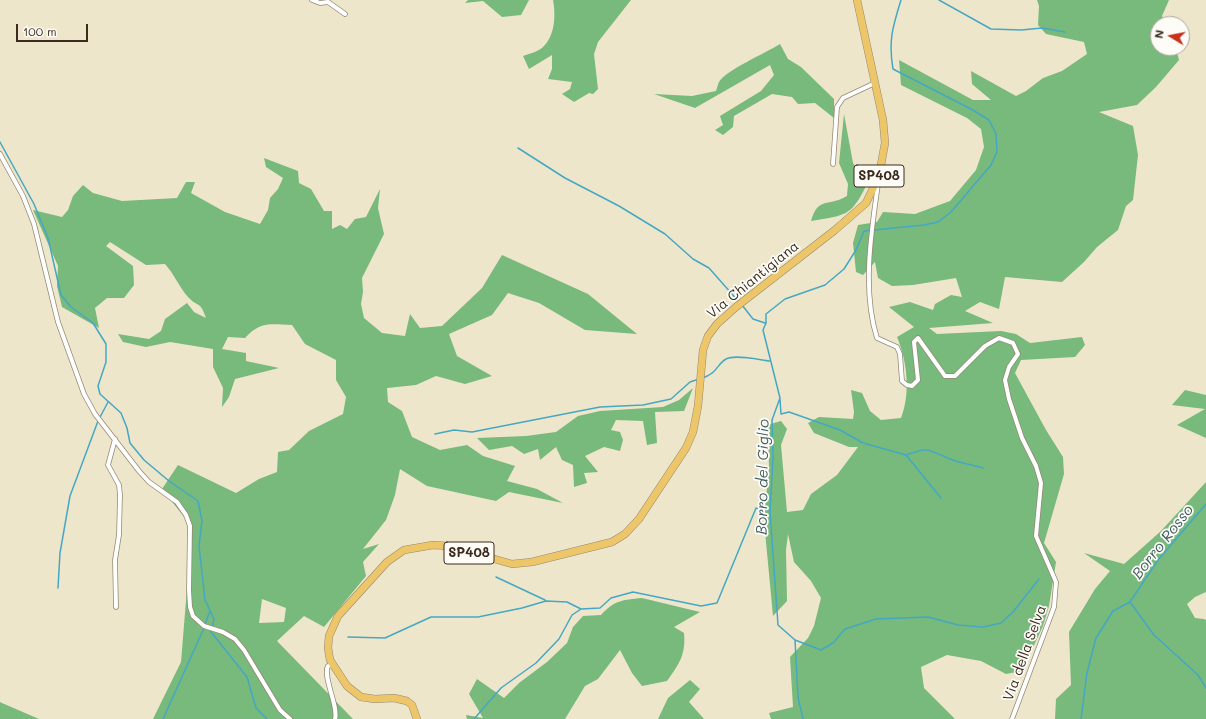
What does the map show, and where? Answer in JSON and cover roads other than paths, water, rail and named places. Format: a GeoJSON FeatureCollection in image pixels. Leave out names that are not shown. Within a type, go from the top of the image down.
{"type":"FeatureCollection","features":[{"type":"Feature","properties":{"kind":"main road","name":"Via Chiantigiana"},"geometry":{"type":"LineString","coordinates":[[417,719],[412,705],[407,701],[394,698],[367,698],[353,692],[341,677],[333,664],[328,648],[329,636],[338,616],[387,562],[404,550],[419,546],[441,545],[512,564],[532,562],[599,547],[612,542],[625,534],[639,520],[686,448],[696,419],[700,394],[703,350],[708,336],[717,324],[736,307],[835,230],[866,203],[879,176],[885,143],[875,83],[858,0]]}},
{"type":"Feature","properties":{"kind":"street"},"geometry":{"type":"LineString","coordinates":[[312,0],[333,5],[345,14]]}},
{"type":"Feature","properties":{"kind":"street"},"geometry":{"type":"LineString","coordinates":[[833,164],[837,107],[843,98],[875,83]]}},
{"type":"Feature","properties":{"kind":"street"},"geometry":{"type":"LineString","coordinates":[[0,154],[22,196],[34,224],[58,322],[84,394],[95,414],[139,472],[149,482],[177,502],[186,515],[190,526],[189,590],[190,607],[193,616],[204,626],[223,632],[235,639],[244,650],[280,710],[290,719]]}},
{"type":"Feature","properties":{"kind":"street","name":"Via della Selva"},"geometry":{"type":"LineString","coordinates":[[879,176],[872,223],[869,260],[872,322],[877,338],[897,347],[900,354],[902,382],[912,386],[918,380],[914,342],[918,338],[945,376],[955,376],[985,346],[999,338],[1013,343],[1018,354],[1009,367],[1005,380],[1009,399],[1022,438],[1036,466],[1041,483],[1036,536],[1056,582],[1054,606],[1012,719]]}},
{"type":"Feature","properties":{"kind":"street"},"geometry":{"type":"LineString","coordinates":[[115,439],[108,465],[119,485],[120,495],[115,560],[116,607]]}},
{"type":"Feature","properties":{"kind":"street"},"geometry":{"type":"LineString","coordinates":[[333,664],[328,666],[326,672],[336,709],[335,719]]}},
{"type":"Feature","properties":{"kind":"waterway","name":"Borro del Giglio"},"geometry":{"type":"LineString","coordinates":[[803,719],[798,697],[795,640],[778,625],[770,511],[773,457],[772,420],[780,398],[763,330],[766,323],[766,314],[785,299],[825,285],[844,269],[856,250],[864,231],[924,225],[938,222],[951,212],[991,165],[997,152],[996,134],[989,120],[971,109],[893,69],[891,42],[901,0]]}},
{"type":"Feature","properties":{"kind":"waterway"},"geometry":{"type":"LineString","coordinates":[[939,0],[991,29],[1021,30],[1042,28],[1065,32]]}},
{"type":"Feature","properties":{"kind":"waterway"},"geometry":{"type":"LineString","coordinates":[[0,142],[34,204],[48,238],[61,295],[71,307],[93,323],[106,344],[106,362],[98,386],[100,394],[121,413],[127,428],[130,443],[144,460],[169,481],[198,501],[202,521],[199,546],[205,600],[214,619],[211,632],[247,677],[256,708],[267,719]]}},
{"type":"Feature","properties":{"kind":"waterway"},"geometry":{"type":"LineString","coordinates":[[518,148],[565,178],[619,206],[665,234],[693,259],[709,268],[739,302]]}},
{"type":"Feature","properties":{"kind":"waterway"},"geometry":{"type":"LineString","coordinates":[[742,305],[753,319],[765,323]]}},
{"type":"Feature","properties":{"kind":"waterway"},"geometry":{"type":"LineString","coordinates":[[702,378],[714,372],[726,359],[741,357],[770,361]]}},
{"type":"Feature","properties":{"kind":"waterway"},"geometry":{"type":"LineString","coordinates":[[435,434],[454,430],[472,432],[600,407],[643,405],[671,399],[690,382],[699,379]]}},
{"type":"Feature","properties":{"kind":"waterway"},"geometry":{"type":"LineString","coordinates":[[780,399],[781,414],[789,412],[840,430],[863,443],[906,455],[941,498]]}},
{"type":"Feature","properties":{"kind":"waterway"},"geometry":{"type":"LineString","coordinates":[[58,588],[60,553],[70,496],[98,421],[108,402]]}},
{"type":"Feature","properties":{"kind":"waterway"},"geometry":{"type":"LineString","coordinates":[[906,455],[929,450],[954,460],[983,468]]}},
{"type":"Feature","properties":{"kind":"waterway","name":"Borro Rosso"},"geometry":{"type":"LineString","coordinates":[[1081,719],[1087,673],[1096,638],[1113,611],[1130,602],[1158,560],[1206,504]]}},
{"type":"Feature","properties":{"kind":"waterway"},"geometry":{"type":"LineString","coordinates":[[348,637],[385,638],[431,617],[478,617],[522,608],[546,601],[567,602],[581,609],[600,608],[611,598],[633,592],[701,606],[717,603],[756,508],[769,510]]}},
{"type":"Feature","properties":{"kind":"waterway"},"geometry":{"type":"LineString","coordinates":[[496,577],[545,600]]}},
{"type":"Feature","properties":{"kind":"waterway"},"geometry":{"type":"LineString","coordinates":[[795,640],[821,650],[833,643],[845,629],[876,619],[928,617],[958,625],[983,627],[1001,623],[1013,612],[1039,579]]}},
{"type":"Feature","properties":{"kind":"waterway"},"geometry":{"type":"LineString","coordinates":[[1130,602],[1154,635],[1198,675],[1206,688]]}},
{"type":"Feature","properties":{"kind":"waterway"},"geometry":{"type":"LineString","coordinates":[[474,719],[501,688],[536,663],[559,639],[572,615],[581,609]]}},
{"type":"Feature","properties":{"kind":"waterway"},"geometry":{"type":"LineString","coordinates":[[205,624],[210,611]]}},
{"type":"Feature","properties":{"kind":"waterway"},"geometry":{"type":"LineString","coordinates":[[163,719],[204,628]]}}]}
